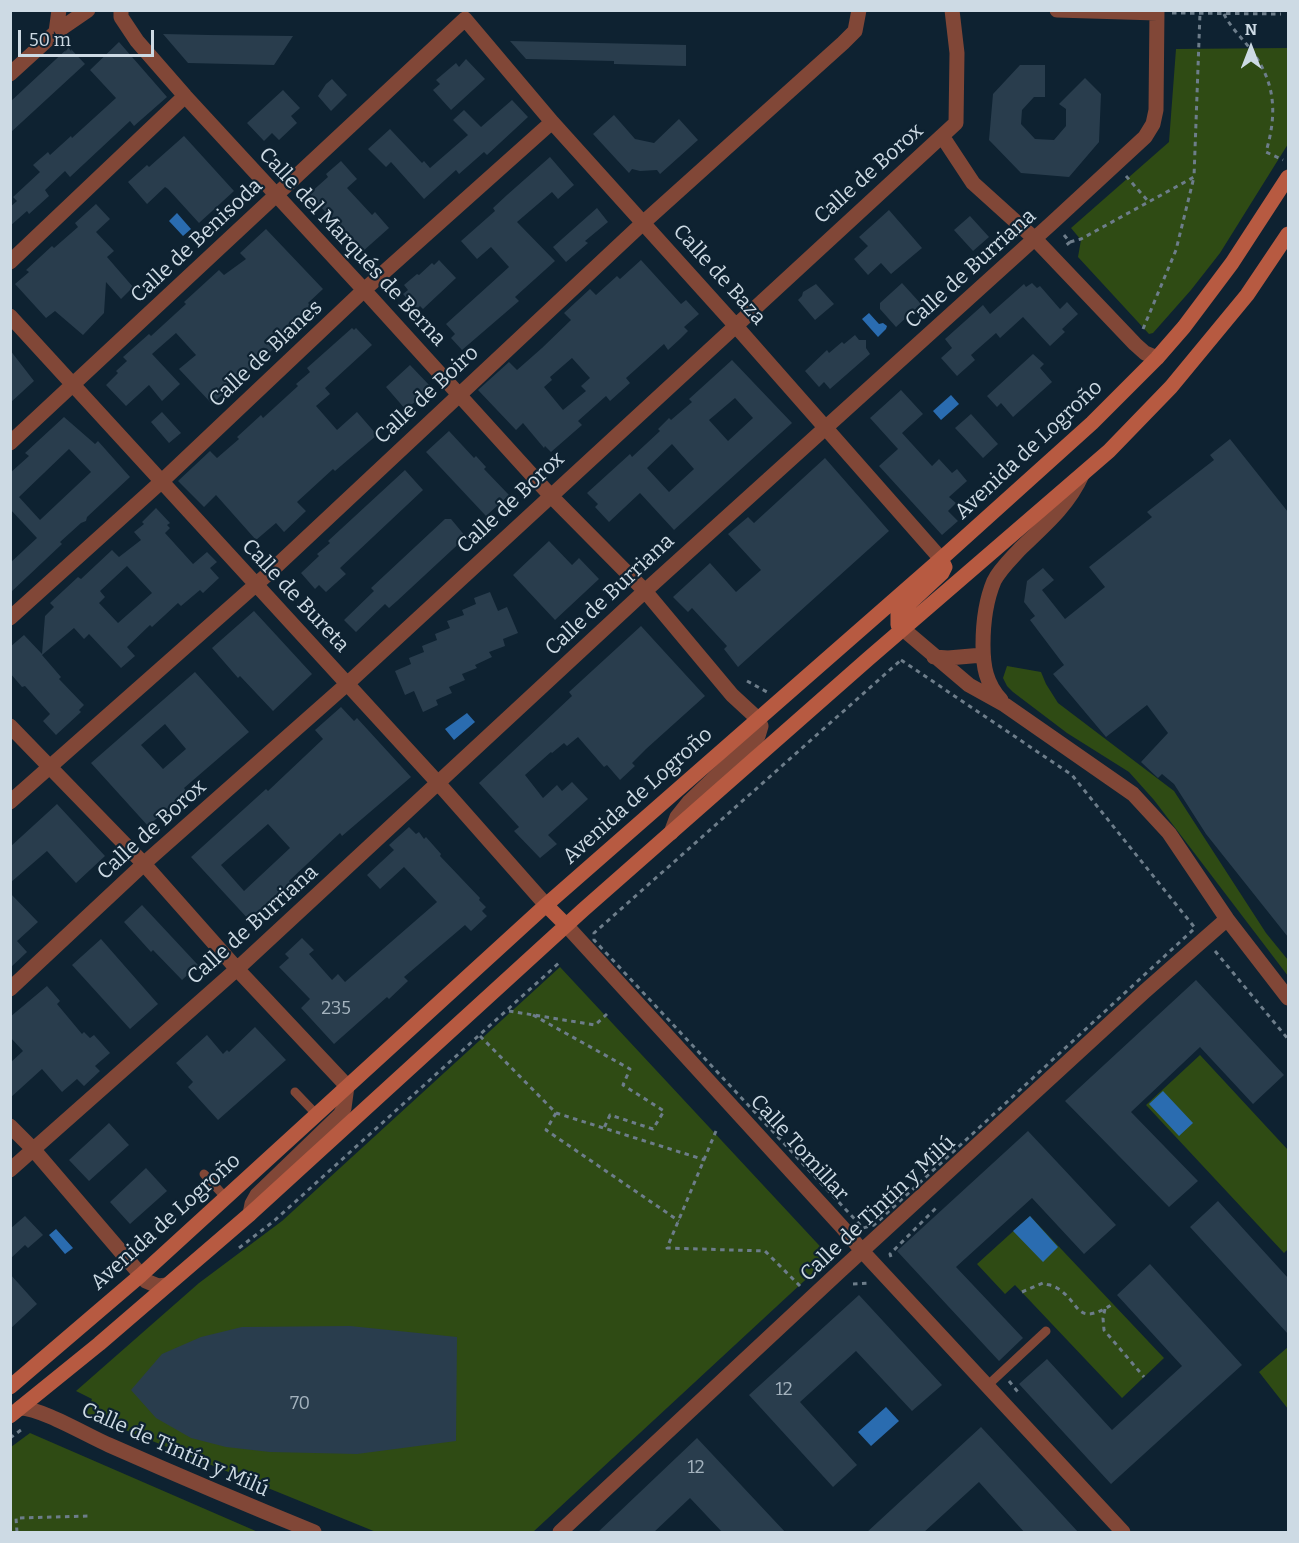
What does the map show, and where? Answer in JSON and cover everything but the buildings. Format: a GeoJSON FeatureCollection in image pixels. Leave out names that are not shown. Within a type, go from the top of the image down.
{"type":"FeatureCollection","features":[{"type":"Feature","properties":{"kind":"main road","name":"Avenida de Logroño"},"geometry":{"type":"LineString","coordinates":[[10,1387],[141,1275],[546,905],[941,560],[1063,450],[1157,358],[1184,327],[1232,263],[1288,177]]}},
{"type":"Feature","properties":{"kind":"main road","name":"Avenida de Logroño"},"geometry":{"type":"LineString","coordinates":[[15,1412],[250,1214],[566,925],[1133,429],[1172,387],[1247,295],[1288,234]]}},
{"type":"Feature","properties":{"kind":"main road"},"geometry":{"type":"LineString","coordinates":[[903,629],[898,625],[898,614],[942,573],[945,567],[941,560]]}},
{"type":"Feature","properties":{"kind":"main road"},"geometry":{"type":"LineString","coordinates":[[546,905],[566,925]]}},
{"type":"Feature","properties":{"kind":"street"},"geometry":{"type":"LineString","coordinates":[[56,32],[59,10]]}},
{"type":"Feature","properties":{"kind":"street"},"geometry":{"type":"LineString","coordinates":[[10,74],[56,32],[88,10]]}},
{"type":"Feature","properties":{"kind":"street","name":"Calle del Marqués de Berna"},"geometry":{"type":"LineString","coordinates":[[121,10],[121,17],[137,41],[185,96],[550,495],[645,591],[732,695],[758,718]]}},
{"type":"Feature","properties":{"kind":"street","name":"Calle de Boiro"},"geometry":{"type":"LineString","coordinates":[[10,802],[255,584],[644,222],[843,43],[855,31],[859,10]]}},
{"type":"Feature","properties":{"kind":"street","name":"Calle de Borox"},"geometry":{"type":"LineString","coordinates":[[10,989],[144,864],[347,684],[956,123],[957,53],[952,10]]}},
{"type":"Feature","properties":{"kind":"street"},"geometry":{"type":"LineString","coordinates":[[1057,10],[1157,12]]}},
{"type":"Feature","properties":{"kind":"street","name":"Calle de Burriana"},"geometry":{"type":"LineString","coordinates":[[10,1170],[237,969],[645,591],[1146,137],[1153,124],[1156,110],[1157,12]]}},
{"type":"Feature","properties":{"kind":"street","name":"Calle de Baza"},"geometry":{"type":"LineString","coordinates":[[465,15],[552,122],[644,222],[941,560]]}},
{"type":"Feature","properties":{"kind":"street","name":"Calle de Benisoda"},"geometry":{"type":"LineString","coordinates":[[10,443],[276,196],[465,15]]}},
{"type":"Feature","properties":{"kind":"street"},"geometry":{"type":"LineString","coordinates":[[10,262],[185,96]]}},
{"type":"Feature","properties":{"kind":"street","name":"Calle de Blanes"},"geometry":{"type":"LineString","coordinates":[[10,618],[161,482],[364,290],[552,122]]}},
{"type":"Feature","properties":{"kind":"street"},"geometry":{"type":"LineString","coordinates":[[942,136],[973,183],[1035,239],[1135,344],[1145,353],[1157,358]]}},
{"type":"Feature","properties":{"kind":"street","name":"Calle de Bureta"},"geometry":{"type":"LineString","coordinates":[[10,316],[439,784],[546,905]]}},
{"type":"Feature","properties":{"kind":"street","name":"Avenida de Logroño"},"geometry":{"type":"LineString","coordinates":[[1005,705],[990,685],[983,655],[986,611],[995,580],[1004,566],[1074,494],[1082,476]]}},
{"type":"Feature","properties":{"kind":"street"},"geometry":{"type":"LineString","coordinates":[[903,629],[969,685],[1005,705],[1133,794],[1169,833],[1227,919],[1288,998]]}},
{"type":"Feature","properties":{"kind":"street"},"geometry":{"type":"LineString","coordinates":[[934,657],[983,655]]}},
{"type":"Feature","properties":{"kind":"street","name":"Avenida de Logroño"},"geometry":{"type":"LineString","coordinates":[[671,833],[677,817],[689,802],[758,736],[761,731],[758,718]]}},
{"type":"Feature","properties":{"kind":"street"},"geometry":{"type":"LineString","coordinates":[[10,726],[144,864],[237,969],[347,1086]]}},
{"type":"Feature","properties":{"kind":"street","name":"Calle de Tintín y Milú"},"geometry":{"type":"LineString","coordinates":[[560,1533],[1144,992],[1227,919]]}},
{"type":"Feature","properties":{"kind":"street","name":"Calle Tomillar"},"geometry":{"type":"LineString","coordinates":[[566,925],[842,1227],[862,1252],[988,1385],[1123,1533]]}},
{"type":"Feature","properties":{"kind":"street","name":"Avenida de Logroño"},"geometry":{"type":"LineString","coordinates":[[250,1214],[257,1196],[340,1114],[344,1108],[347,1086]]}},
{"type":"Feature","properties":{"kind":"street"},"geometry":{"type":"LineString","coordinates":[[10,1126],[33,1149],[141,1275],[151,1284],[167,1286]]}},
{"type":"Feature","properties":{"kind":"street","name":"Calle de Tintín y Milú"},"geometry":{"type":"LineString","coordinates":[[15,1412],[28,1408],[41,1413],[109,1445],[314,1533]]}},
{"type":"Feature","properties":{"kind":"lane"},"geometry":{"type":"LineString","coordinates":[[295,1092],[317,1115]]}},
{"type":"Feature","properties":{"kind":"lane"},"geometry":{"type":"LineString","coordinates":[[204,1174],[226,1198]]}},
{"type":"Feature","properties":{"kind":"lane"},"geometry":{"type":"LineString","coordinates":[[988,1385],[1046,1331]]}},
{"type":"Feature","properties":{"kind":"path"},"geometry":{"type":"LineString","coordinates":[[1157,12],[1281,14]]}},
{"type":"Feature","properties":{"kind":"path"},"geometry":{"type":"LineString","coordinates":[[1143,334],[1143,327],[1176,249],[1194,177],[1200,14]]}},
{"type":"Feature","properties":{"kind":"path"},"geometry":{"type":"LineString","coordinates":[[1224,14],[1254,54],[1273,95],[1272,132],[1266,152],[1282,160]]}},
{"type":"Feature","properties":{"kind":"path"},"geometry":{"type":"LineString","coordinates":[[1116,165],[1149,201]]}},
{"type":"Feature","properties":{"kind":"path"},"geometry":{"type":"LineString","coordinates":[[1062,250],[1070,242],[1081,239],[1194,177]]}},
{"type":"Feature","properties":{"kind":"path"},"geometry":{"type":"LineString","coordinates":[[1061,231],[1070,242]]}},
{"type":"Feature","properties":{"kind":"path"},"geometry":{"type":"LineString","coordinates":[[901,660],[1072,775],[1195,928],[874,1225],[863,1228],[594,940],[594,933],[901,660]]}},
{"type":"Feature","properties":{"kind":"path"},"geometry":{"type":"LineString","coordinates":[[1214,949],[1288,1039]]}},
{"type":"Feature","properties":{"kind":"path"},"geometry":{"type":"LineString","coordinates":[[235,1251],[274,1221],[560,962]]}},
{"type":"Feature","properties":{"kind":"path"},"geometry":{"type":"LineString","coordinates":[[508,1011],[595,1025],[607,1014]]}},
{"type":"Feature","properties":{"kind":"path"},"geometry":{"type":"LineString","coordinates":[[533,1015],[630,1069],[622,1085],[664,1111],[653,1129],[610,1114],[603,1128]]}},
{"type":"Feature","properties":{"kind":"path"},"geometry":{"type":"LineString","coordinates":[[480,1036],[556,1113],[705,1160]]}},
{"type":"Feature","properties":{"kind":"path"},"geometry":{"type":"LineString","coordinates":[[556,1113],[546,1130],[679,1221]]}},
{"type":"Feature","properties":{"kind":"path"},"geometry":{"type":"LineString","coordinates":[[716,1131],[667,1248],[765,1251],[801,1287]]}},
{"type":"Feature","properties":{"kind":"path"},"geometry":{"type":"LineString","coordinates":[[894,1250],[943,1201]]}},
{"type":"Feature","properties":{"kind":"path"},"geometry":{"type":"LineString","coordinates":[[853,1284],[871,1283]]}},
{"type":"Feature","properties":{"kind":"path"},"geometry":{"type":"LineString","coordinates":[[1022,1292],[1042,1283],[1056,1287],[1081,1312],[1090,1314],[1113,1304]]}},
{"type":"Feature","properties":{"kind":"path"},"geometry":{"type":"LineString","coordinates":[[1105,1309],[1104,1330],[1144,1377]]}},
{"type":"Feature","properties":{"kind":"path"},"geometry":{"type":"LineString","coordinates":[[17,1533],[16,1518],[89,1516]]}},
{"type":"Feature","properties":{"kind":"green space"},"geometry":{"type":"Polygon","coordinates":[[[1288,48],[1288,144],[1220,253],[1191,290],[1153,333],[1149,334],[1078,257],[1081,240],[1071,228],[1169,142],[1176,49],[1288,48]]]}},
{"type":"Feature","properties":{"kind":"green space"},"geometry":{"type":"Polygon","coordinates":[[[1007,666],[1041,672],[1058,703],[1174,791],[1266,933],[1288,960],[1288,976],[1154,800],[1129,772],[1067,733],[1013,692],[1003,678],[1007,666]]]}},
{"type":"Feature","properties":{"kind":"green space"},"geometry":{"type":"Polygon","coordinates":[[[560,967],[830,1257],[533,1532],[376,1532],[86,1414],[92,1399],[76,1391],[199,1283],[282,1221],[560,967]]]}},
{"type":"Feature","properties":{"kind":"green space"},"geometry":{"type":"Polygon","coordinates":[[[1200,1055],[1288,1150],[1288,1249],[1284,1253],[1146,1105],[1200,1055]]]}},
{"type":"Feature","properties":{"kind":"green space"},"geometry":{"type":"Polygon","coordinates":[[[1030,1216],[1164,1358],[1122,1398],[1015,1285],[1005,1294],[977,1264],[1030,1216]]]}},
{"type":"Feature","properties":{"kind":"green space"},"geometry":{"type":"Polygon","coordinates":[[[1288,1347],[1288,1409],[1259,1372],[1288,1347]]]}},
{"type":"Feature","properties":{"kind":"green space"},"geometry":{"type":"Polygon","coordinates":[[[30,1433],[258,1532],[11,1532],[11,1447],[30,1433]]]}},
{"type":"Feature","properties":{"kind":"water"},"geometry":{"type":"Polygon","coordinates":[[[177,213],[191,229],[183,236],[169,221],[177,213]]]}},
{"type":"Feature","properties":{"kind":"water"},"geometry":{"type":"Polygon","coordinates":[[[869,313],[879,324],[883,323],[887,326],[878,337],[862,319],[869,313]]]}},
{"type":"Feature","properties":{"kind":"water"},"geometry":{"type":"Polygon","coordinates":[[[951,395],[959,404],[941,420],[933,411],[951,395]]]}},
{"type":"Feature","properties":{"kind":"water"},"geometry":{"type":"Polygon","coordinates":[[[467,713],[475,722],[454,740],[445,729],[467,713]]]}},
{"type":"Feature","properties":{"kind":"water"},"geometry":{"type":"Polygon","coordinates":[[[1163,1091],[1193,1123],[1179,1136],[1149,1104],[1163,1091]]]}},
{"type":"Feature","properties":{"kind":"water"},"geometry":{"type":"Polygon","coordinates":[[[1030,1216],[1058,1247],[1043,1262],[1013,1231],[1030,1216]]]}},
{"type":"Feature","properties":{"kind":"water"},"geometry":{"type":"Polygon","coordinates":[[[56,1229],[73,1248],[65,1254],[49,1235],[56,1229]]]}},
{"type":"Feature","properties":{"kind":"water"},"geometry":{"type":"Polygon","coordinates":[[[886,1407],[899,1421],[871,1446],[858,1432],[886,1407]]]}}]}
